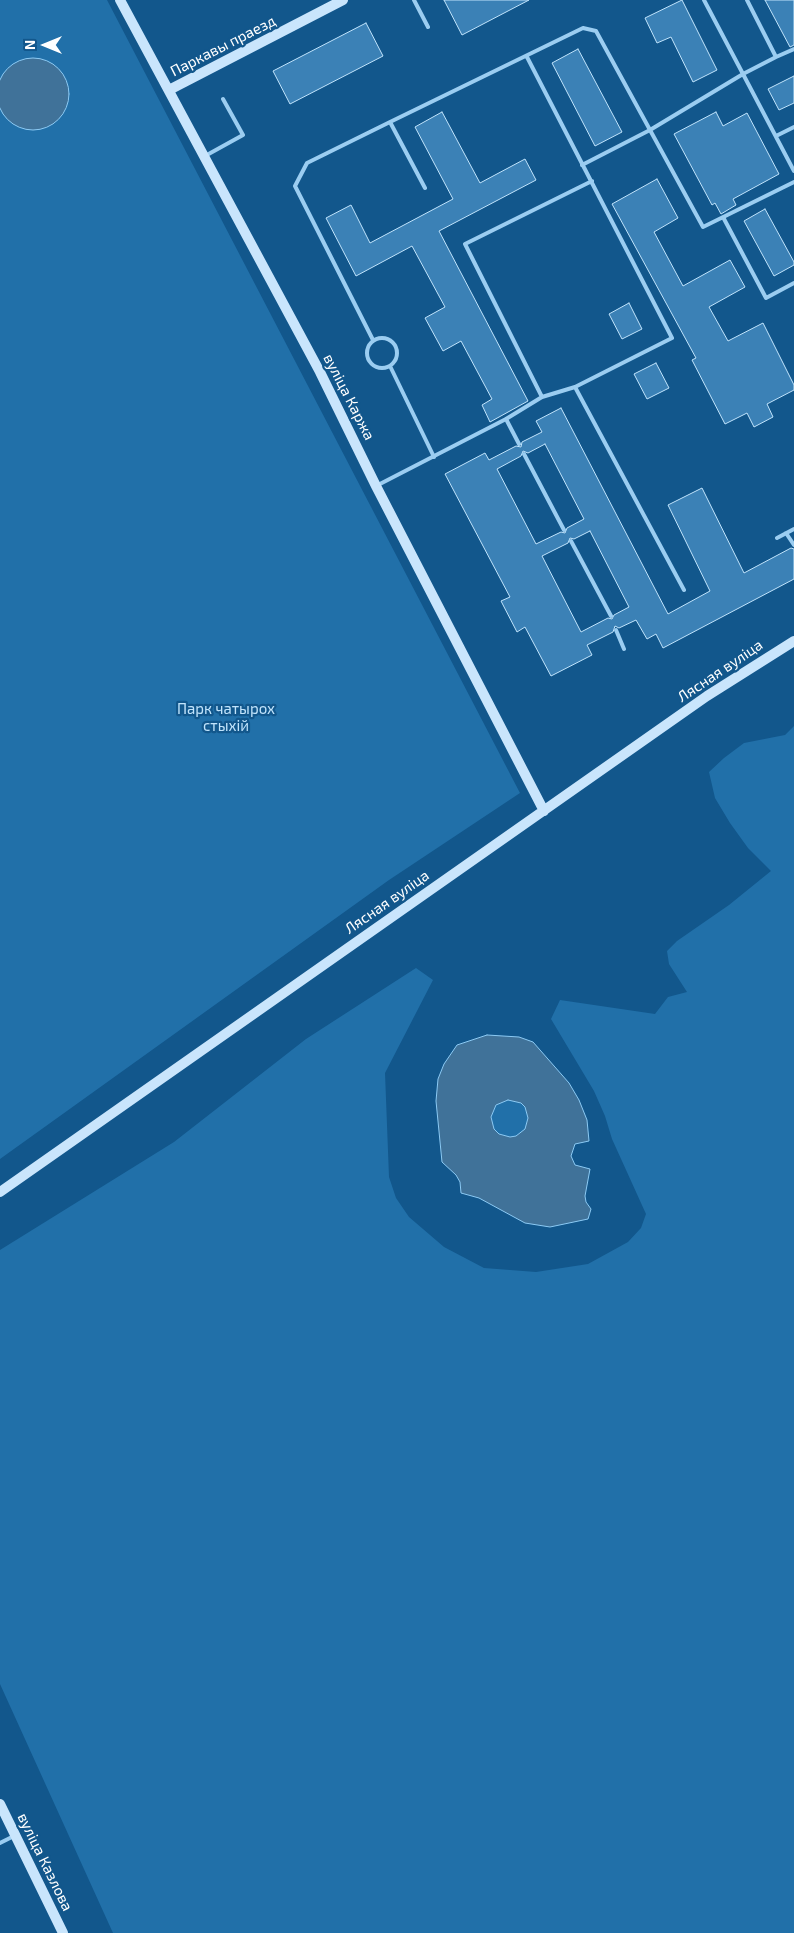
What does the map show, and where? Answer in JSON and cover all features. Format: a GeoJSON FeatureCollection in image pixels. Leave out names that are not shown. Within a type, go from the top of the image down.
{"type":"FeatureCollection","features":[{"type":"Feature","properties":{"kind":"main road","name":"вуліца Каржа"},"geometry":{"type":"LineString","coordinates":[[120,0],[320,372],[376,486],[544,811]]}},
{"type":"Feature","properties":{"kind":"main road","name":"Паркавы праезд"},"geometry":{"type":"LineString","coordinates":[[170,90],[343,0]]}},
{"type":"Feature","properties":{"kind":"main road","name":"Лясная вуліца"},"geometry":{"type":"LineString","coordinates":[[0,1192],[652,737],[707,696],[794,641]]}},
{"type":"Feature","properties":{"kind":"main road","name":"вуліца Казлова"},"geometry":{"type":"LineString","coordinates":[[0,1804],[62,1933]]}},
{"type":"Feature","properties":{"kind":"lane"},"geometry":{"type":"LineString","coordinates":[[414,0],[428,27]]}},
{"type":"Feature","properties":{"kind":"lane"},"geometry":{"type":"LineString","coordinates":[[704,0],[794,172]]}},
{"type":"Feature","properties":{"kind":"lane"},"geometry":{"type":"LineString","coordinates":[[747,0],[776,56]]}},
{"type":"Feature","properties":{"kind":"lane"},"geometry":{"type":"LineString","coordinates":[[373,340],[295,186],[307,163],[584,28],[596,31],[703,227],[794,182]]}},
{"type":"Feature","properties":{"kind":"lane"},"geometry":{"type":"LineString","coordinates":[[582,165],[650,130],[743,74],[776,56],[794,49]]}},
{"type":"Feature","properties":{"kind":"lane"},"geometry":{"type":"LineString","coordinates":[[376,486],[506,419],[542,397],[575,387],[672,338],[527,57]]}},
{"type":"Feature","properties":{"kind":"lane"},"geometry":{"type":"LineString","coordinates":[[205,156],[243,135],[223,98]]}},
{"type":"Feature","properties":{"kind":"lane"},"geometry":{"type":"LineString","coordinates":[[390,122],[425,188]]}},
{"type":"Feature","properties":{"kind":"lane"},"geometry":{"type":"LineString","coordinates":[[776,136],[794,127]]}},
{"type":"Feature","properties":{"kind":"lane"},"geometry":{"type":"LineString","coordinates":[[542,397],[465,244],[592,181]]}},
{"type":"Feature","properties":{"kind":"lane"},"geometry":{"type":"LineString","coordinates":[[723,217],[766,298],[794,283]]}},
{"type":"Feature","properties":{"kind":"lane"},"geometry":{"type":"LineString","coordinates":[[387,338],[395,344],[396,359],[390,366],[386,368],[375,367],[368,359],[367,349],[373,340],[387,338]]}},
{"type":"Feature","properties":{"kind":"lane"},"geometry":{"type":"LineString","coordinates":[[390,366],[434,457]]}},
{"type":"Feature","properties":{"kind":"lane"},"geometry":{"type":"LineString","coordinates":[[575,387],[684,590]]}},
{"type":"Feature","properties":{"kind":"lane"},"geometry":{"type":"LineString","coordinates":[[506,419],[519,444]]}},
{"type":"Feature","properties":{"kind":"lane"},"geometry":{"type":"LineString","coordinates":[[524,454],[564,530]]}},
{"type":"Feature","properties":{"kind":"lane"},"geometry":{"type":"LineString","coordinates":[[777,538],[794,530]]}},
{"type":"Feature","properties":{"kind":"lane"},"geometry":{"type":"LineString","coordinates":[[786,533],[794,546]]}},
{"type":"Feature","properties":{"kind":"lane"},"geometry":{"type":"LineString","coordinates":[[570,541],[611,616]]}},
{"type":"Feature","properties":{"kind":"lane"},"geometry":{"type":"LineString","coordinates":[[616,630],[624,649]]}},
{"type":"Feature","properties":{"kind":"lane"},"geometry":{"type":"LineString","coordinates":[[0,1843],[16,1835]]}},
{"type":"Feature","properties":{"kind":"green space","name":"Парк чатырох стыхій"},"geometry":{"type":"Polygon","coordinates":[[[0,0],[107,0],[520,793],[389,880],[0,1159],[0,0]]]}},
{"type":"Feature","properties":{"kind":"green space"},"geometry":{"type":"Polygon","coordinates":[[[794,726],[794,1933],[113,1933],[0,1684],[0,1250],[174,1142],[306,1039],[416,968],[433,980],[385,1073],[389,1177],[396,1198],[409,1217],[444,1247],[484,1268],[536,1272],[588,1264],[628,1242],[641,1228],[646,1214],[612,1139],[605,1116],[594,1091],[551,1019],[560,1000],[655,1014],[668,997],[687,992],[669,964],[667,951],[677,941],[729,905],[771,871],[748,848],[730,823],[715,798],[709,772],[744,743],[785,735],[794,726]]]}},
{"type":"Feature","properties":{"kind":"green space"},"geometry":{"type":"Polygon","coordinates":[[[510,1100],[523,1106],[529,1119],[523,1132],[510,1138],[497,1132],[491,1119],[497,1106],[510,1100]]]}},
{"type":"Feature","properties":{"kind":"shaded area"},"geometry":{"type":"Polygon","coordinates":[[[33,58],[53,64],[63,74],[69,94],[63,114],[53,124],[33,130],[13,124],[3,114],[-3,94],[3,74],[13,64],[33,58]]]}},
{"type":"Feature","properties":{"kind":"shaded area"},"geometry":{"type":"Polygon","coordinates":[[[487,1035],[519,1037],[533,1042],[569,1083],[579,1100],[587,1120],[589,1141],[575,1144],[571,1156],[575,1165],[590,1169],[585,1196],[586,1202],[591,1209],[588,1219],[550,1227],[525,1223],[479,1198],[461,1193],[460,1182],[456,1175],[442,1162],[436,1101],[438,1079],[444,1064],[457,1045],[487,1035]],[[508,1100],[496,1105],[491,1117],[494,1129],[499,1134],[510,1137],[516,1136],[525,1129],[528,1118],[525,1107],[521,1103],[508,1100]]]}},
{"type":"Feature","properties":{"kind":"building"},"geometry":{"type":"Polygon","coordinates":[[[444,0],[529,0],[462,35],[444,0]]]}},
{"type":"Feature","properties":{"kind":"building"},"geometry":{"type":"Polygon","coordinates":[[[682,0],[717,70],[693,82],[671,37],[657,43],[645,18],[682,0]]]}},
{"type":"Feature","properties":{"kind":"building"},"geometry":{"type":"Polygon","coordinates":[[[765,0],[794,0],[794,45],[790,47],[765,0]]]}},
{"type":"Feature","properties":{"kind":"building"},"geometry":{"type":"Polygon","coordinates":[[[366,23],[383,56],[290,104],[273,71],[366,23]]]}},
{"type":"Feature","properties":{"kind":"building"},"geometry":{"type":"Polygon","coordinates":[[[578,49],[622,132],[595,146],[552,63],[578,49]]]}},
{"type":"Feature","properties":{"kind":"building"},"geometry":{"type":"Polygon","coordinates":[[[794,76],[794,103],[779,110],[768,89],[794,76]]]}},
{"type":"Feature","properties":{"kind":"building"},"geometry":{"type":"Polygon","coordinates":[[[442,112],[480,183],[525,159],[536,180],[439,231],[528,401],[490,422],[482,405],[492,399],[461,341],[443,351],[425,318],[445,307],[412,246],[356,276],[326,218],[351,205],[370,243],[453,199],[415,127],[442,112]]]}},
{"type":"Feature","properties":{"kind":"building"},"geometry":{"type":"Polygon","coordinates":[[[716,112],[723,126],[747,113],[779,174],[733,199],[736,205],[721,214],[715,203],[712,205],[674,134],[716,112]]]}},
{"type":"Feature","properties":{"kind":"building"},"geometry":{"type":"Polygon","coordinates":[[[657,179],[678,218],[654,232],[683,286],[730,260],[745,287],[709,307],[728,341],[763,323],[794,385],[794,390],[767,404],[773,417],[754,427],[747,413],[725,424],[692,360],[696,358],[612,204],[657,179]]]}},
{"type":"Feature","properties":{"kind":"building"},"geometry":{"type":"Polygon","coordinates":[[[765,209],[794,262],[794,265],[774,276],[744,221],[765,209]]]}},
{"type":"Feature","properties":{"kind":"building"},"geometry":{"type":"Polygon","coordinates":[[[629,303],[642,329],[622,339],[609,314],[629,303]]]}},
{"type":"Feature","properties":{"kind":"building"},"geometry":{"type":"Polygon","coordinates":[[[656,363],[669,388],[647,399],[634,374],[656,363]]]}},
{"type":"Feature","properties":{"kind":"building"},"geometry":{"type":"Polygon","coordinates":[[[561,408],[668,614],[710,591],[668,505],[702,488],[744,573],[791,548],[794,549],[794,579],[663,648],[656,634],[647,639],[636,620],[619,628],[615,626],[613,632],[587,645],[592,655],[551,676],[525,627],[517,632],[501,601],[510,597],[445,474],[485,453],[489,460],[516,446],[521,447],[522,442],[542,432],[536,421],[561,408]],[[545,444],[528,453],[523,451],[521,456],[497,469],[536,544],[561,532],[565,533],[567,528],[584,519],[545,444]],[[590,531],[574,539],[570,538],[568,543],[542,556],[581,632],[608,618],[612,619],[614,615],[629,607],[590,531]]]}}]}
